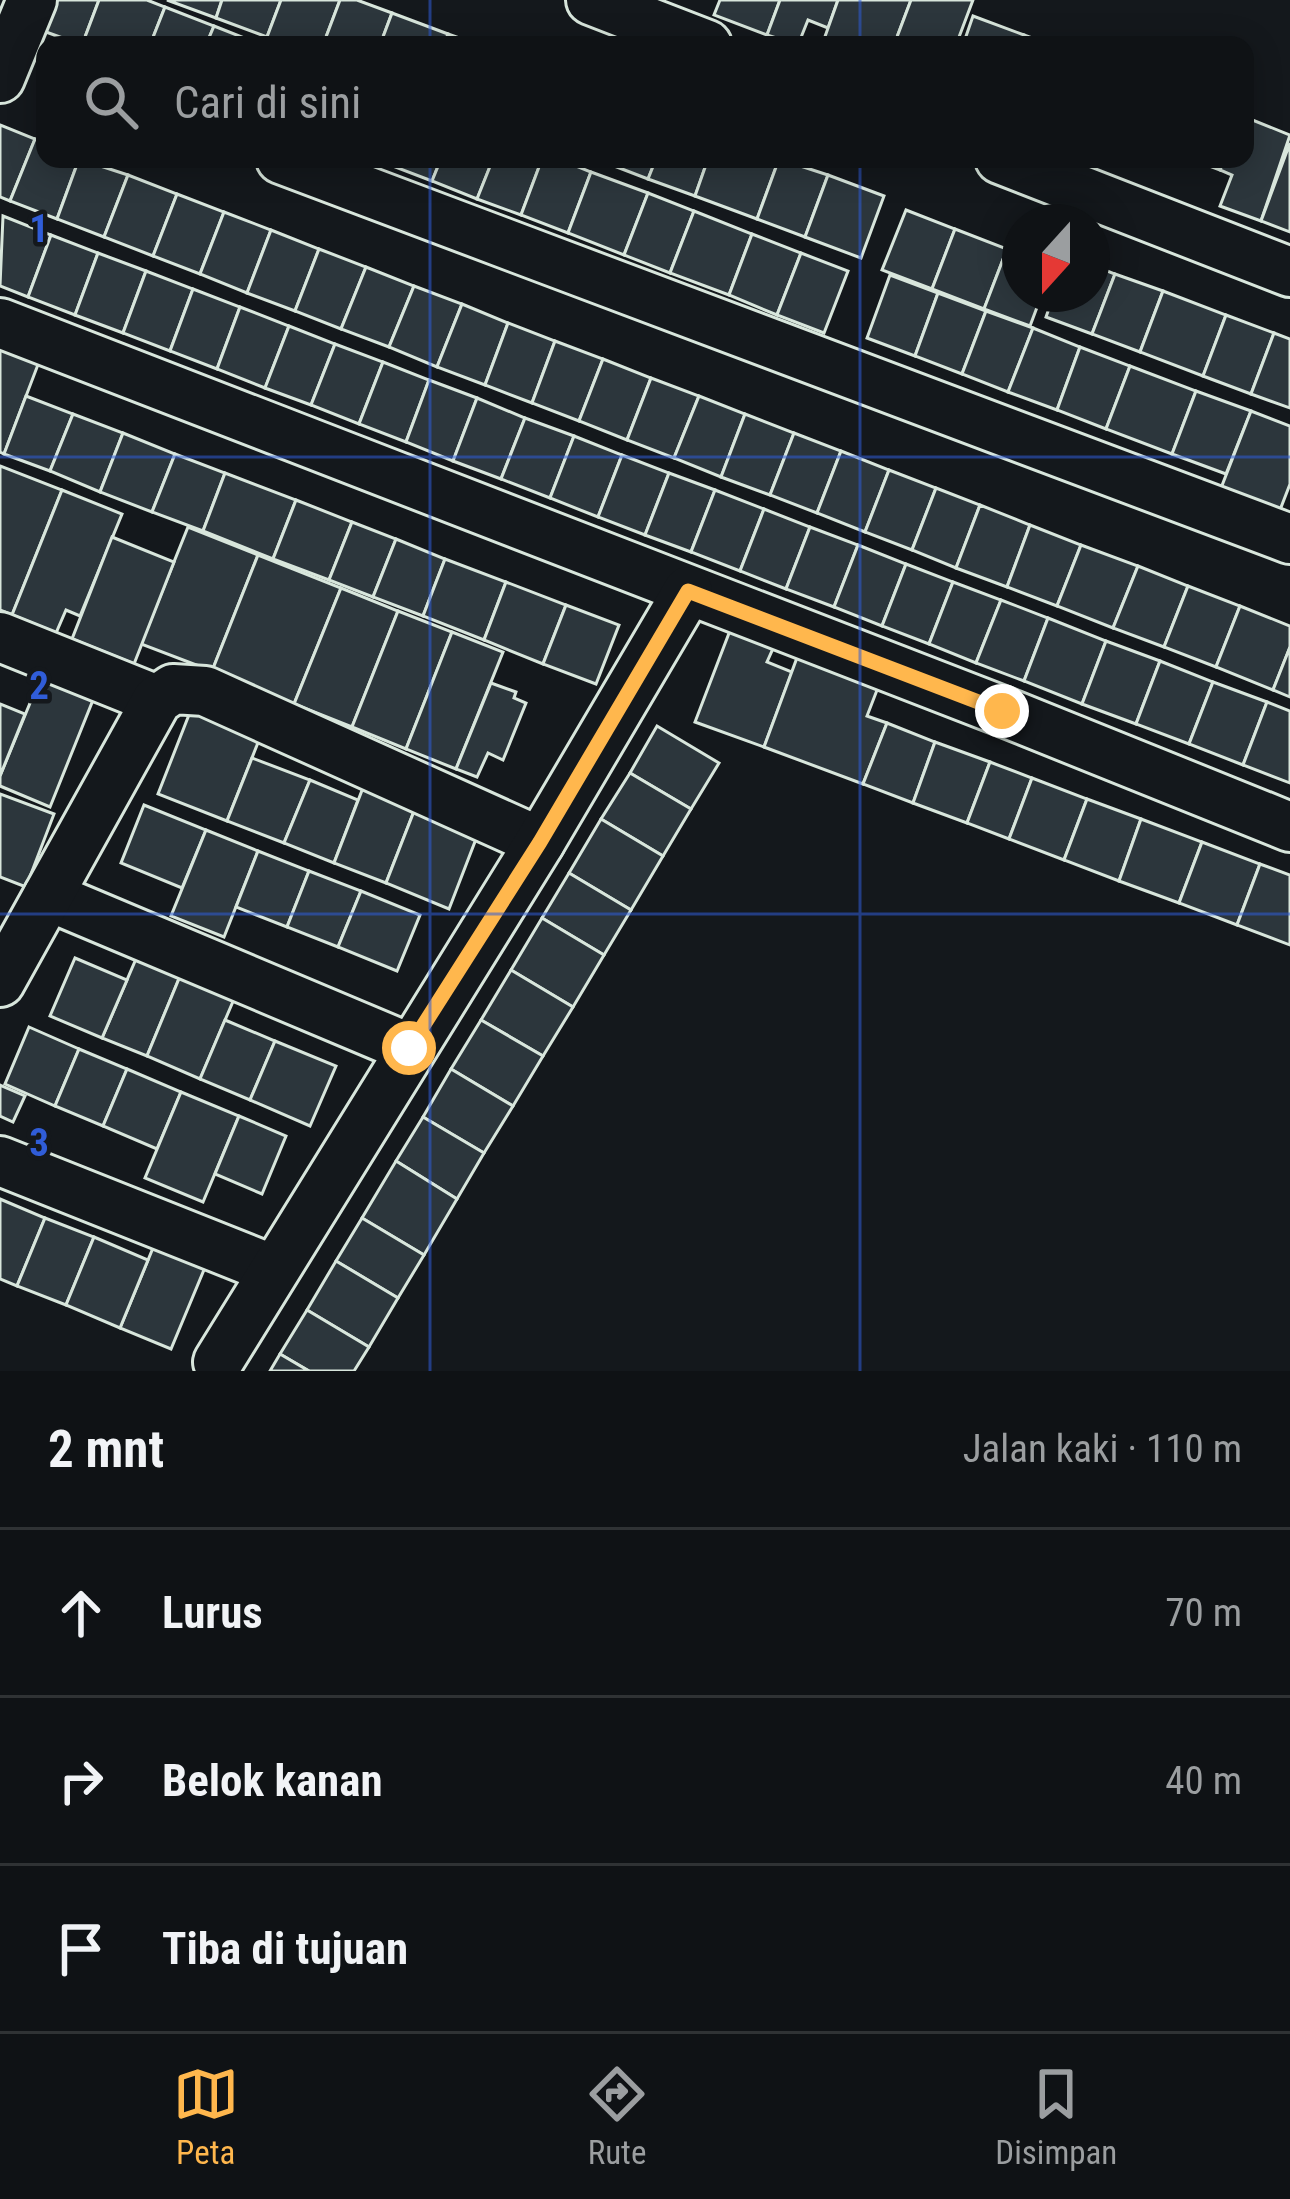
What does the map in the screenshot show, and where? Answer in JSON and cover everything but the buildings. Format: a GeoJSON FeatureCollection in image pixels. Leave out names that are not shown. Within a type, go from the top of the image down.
{"type":"FeatureCollection","features":[{"type":"Feature","properties":{"kind":"street"},"geometry":{"type":"LineString","coordinates":[[14,64],[32,0]]}},
{"type":"Feature","properties":{"kind":"street"},"geometry":{"type":"LineString","coordinates":[[591,0],[684,36]]}},
{"type":"Feature","properties":{"kind":"street"},"geometry":{"type":"LineString","coordinates":[[305,168],[1290,539]]}},
{"type":"Feature","properties":{"kind":"street"},"geometry":{"type":"LineString","coordinates":[[1023,168],[1290,272]]}},
{"type":"Feature","properties":{"kind":"street"},"geometry":{"type":"LineString","coordinates":[[0,323],[1290,827]]}},
{"type":"Feature","properties":{"kind":"street"},"geometry":{"type":"LineString","coordinates":[[218,1362],[540,842],[688,591]]}},
{"type":"Feature","properties":{"kind":"street"},"geometry":{"type":"LineString","coordinates":[[0,638],[157,700]]}},
{"type":"Feature","properties":{"kind":"street"},"geometry":{"type":"LineString","coordinates":[[3,971],[157,700],[173,689],[205,691],[540,842]]}},
{"type":"Feature","properties":{"kind":"street"},"geometry":{"type":"LineString","coordinates":[[48,896],[409,1048]]}},
{"type":"Feature","properties":{"kind":"street"},"geometry":{"type":"LineString","coordinates":[[0,1161],[274,1270]]}},
{"type":"Feature","properties":{"kind":"route"},"geometry":{"type":"LineString","coordinates":[[409,1048],[540,842],[688,591],[1002,711]]}}]}
